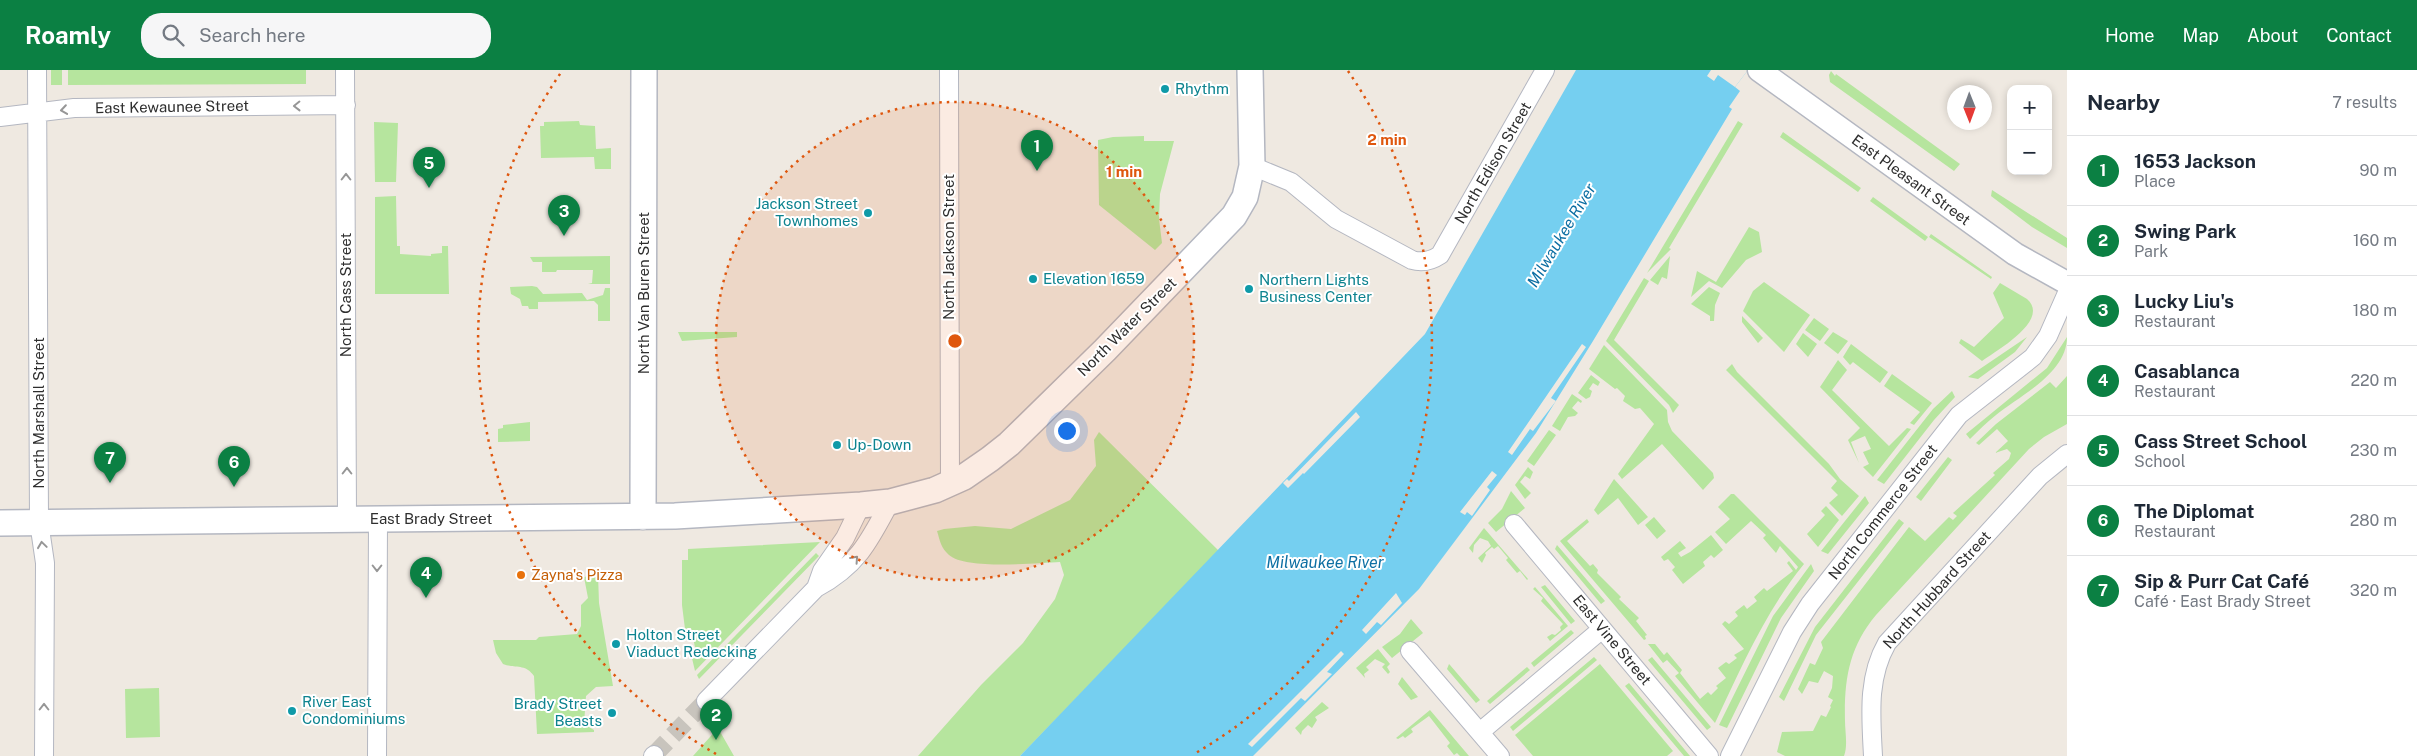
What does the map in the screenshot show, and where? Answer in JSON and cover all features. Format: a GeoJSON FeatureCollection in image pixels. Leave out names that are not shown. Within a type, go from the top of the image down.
{"type":"FeatureCollection","features":[{"type":"Feature","properties":{"kind":"main road","name":"North Van Buren Street"},"geometry":{"type":"LineString","coordinates":[[643,517],[644,70]]}},
{"type":"Feature","properties":{"kind":"main road","name":"North Water Street"},"geometry":{"type":"LineString","coordinates":[[861,506],[890,502],[950,484],[974,471],[1009,444],[1217,236],[1242,204],[1252,166],[1251,71]]}},
{"type":"Feature","properties":{"kind":"main road","name":"East Brady Street"},"geometry":{"type":"LineString","coordinates":[[0,523],[643,517],[861,506]]}},
{"type":"Feature","properties":{"kind":"street","name":"North Marshall Street"},"geometry":{"type":"LineString","coordinates":[[37,70],[39,522],[45,563],[44,756]]}},
{"type":"Feature","properties":{"kind":"street","name":"North Cass Street"},"geometry":{"type":"LineString","coordinates":[[345,70],[347,519]]}},
{"type":"Feature","properties":{"kind":"street","name":"North Jackson Street"},"geometry":{"type":"LineString","coordinates":[[948,70],[950,484]]}},
{"type":"Feature","properties":{"kind":"street","name":"North Edison Street"},"geometry":{"type":"LineString","coordinates":[[1252,166],[1291,182],[1336,219],[1412,260],[1426,261],[1440,256],[1545,70]]}},
{"type":"Feature","properties":{"kind":"street","name":"East Pleasant Street"},"geometry":{"type":"LineString","coordinates":[[1759,70],[2015,254],[2067,283]]}},
{"type":"Feature","properties":{"kind":"street","name":"East Kewaunee Street"},"geometry":{"type":"LineString","coordinates":[[0,117],[74,108],[346,105]]}},
{"type":"Feature","properties":{"kind":"street","name":"North Commerce Street"},"geometry":{"type":"LineString","coordinates":[[1730,756],[1792,632],[1810,604],[1960,415],[2034,357],[2048,336],[2067,293]]}},
{"type":"Feature","properties":{"kind":"street","name":"North Hubbard Street"},"geometry":{"type":"LineString","coordinates":[[1873,756],[1873,677],[1879,657],[1887,643],[2040,476],[2067,454]]}},
{"type":"Feature","properties":{"kind":"street"},"geometry":{"type":"LineString","coordinates":[[706,701],[816,588],[837,577],[858,556],[870,539],[890,502]]}},
{"type":"Feature","properties":{"kind":"street"},"geometry":{"type":"LineString","coordinates":[[816,588],[822,571],[845,538],[861,506]]}},
{"type":"Feature","properties":{"kind":"street"},"geometry":{"type":"LineString","coordinates":[[378,520],[378,756]]}},
{"type":"Feature","properties":{"kind":"street","name":"East Vine Street"},"geometry":{"type":"LineString","coordinates":[[1514,524],[1709,756]]}},
{"type":"Feature","properties":{"kind":"street"},"geometry":{"type":"LineString","coordinates":[[1480,732],[1602,629]]}},
{"type":"Feature","properties":{"kind":"street"},"geometry":{"type":"LineString","coordinates":[[1410,651],[1500,756]]}},
{"type":"Feature","properties":{"kind":"green space"},"geometry":{"type":"Polygon","coordinates":[[[51,70],[62,70],[62,85],[51,85],[51,70]]]}},
{"type":"Feature","properties":{"kind":"green space"},"geometry":{"type":"Polygon","coordinates":[[[68,70],[306,70],[306,84],[68,85],[68,70]]]}},
{"type":"Feature","properties":{"kind":"green space"},"geometry":{"type":"Polygon","coordinates":[[[1831,71],[1835,76],[1836,74],[1960,164],[1954,171],[1830,82],[1829,75],[1831,71]]]}},
{"type":"Feature","properties":{"kind":"green space"},"geometry":{"type":"Polygon","coordinates":[[[579,121],[580,125],[595,126],[596,149],[611,148],[611,169],[595,169],[594,157],[541,158],[540,126],[544,126],[544,122],[579,121]]]}},
{"type":"Feature","properties":{"kind":"green space"},"geometry":{"type":"Polygon","coordinates":[[[1738,121],[1743,124],[1669,248],[1671,249],[1647,273],[1738,121]]]}},
{"type":"Feature","properties":{"kind":"green space"},"geometry":{"type":"Polygon","coordinates":[[[374,122],[398,123],[396,182],[375,182],[374,122]]]}},
{"type":"Feature","properties":{"kind":"green space"},"geometry":{"type":"Polygon","coordinates":[[[1783,132],[1861,188],[1858,192],[1780,137],[1783,132]]]}},
{"type":"Feature","properties":{"kind":"green space"},"geometry":{"type":"Polygon","coordinates":[[[1144,136],[1144,141],[1174,141],[1160,194],[1159,219],[1162,243],[1155,250],[1099,205],[1098,140],[1113,137],[1144,136]]]}},
{"type":"Feature","properties":{"kind":"green space"},"geometry":{"type":"Polygon","coordinates":[[[1992,190],[2067,238],[2067,248],[2032,227],[1991,196],[1992,190]]]}},
{"type":"Feature","properties":{"kind":"green space"},"geometry":{"type":"Polygon","coordinates":[[[396,196],[397,246],[400,246],[400,254],[431,256],[431,254],[442,253],[442,246],[448,246],[449,294],[375,294],[375,197],[396,196]]]}},
{"type":"Feature","properties":{"kind":"green space"},"geometry":{"type":"Polygon","coordinates":[[[1873,197],[1928,237],[1925,241],[1870,201],[1873,197]]]}},
{"type":"Feature","properties":{"kind":"green space"},"geometry":{"type":"Polygon","coordinates":[[[1749,227],[1759,232],[1762,252],[1746,260],[1722,288],[1709,281],[1691,297],[1697,271],[1716,282],[1749,227]]]}},
{"type":"Feature","properties":{"kind":"green space"},"geometry":{"type":"Polygon","coordinates":[[[1931,234],[1992,277],[1991,279],[1929,237],[1931,234]]]}},
{"type":"Feature","properties":{"kind":"green space"},"geometry":{"type":"Polygon","coordinates":[[[610,256],[610,284],[588,284],[592,283],[593,270],[542,272],[542,262],[533,262],[530,257],[610,256]]]}},
{"type":"Feature","properties":{"kind":"green space"},"geometry":{"type":"Polygon","coordinates":[[[1670,256],[1667,279],[1662,277],[1658,285],[1650,280],[1670,256]]]}},
{"type":"Feature","properties":{"kind":"green space"},"geometry":{"type":"Polygon","coordinates":[[[1644,278],[1649,281],[1614,340],[1679,405],[1673,413],[1669,405],[1606,341],[1644,278]]]}},
{"type":"Feature","properties":{"kind":"green space"},"geometry":{"type":"Polygon","coordinates":[[[1764,282],[1810,315],[1784,352],[1743,311],[1753,291],[1764,282]]]}},
{"type":"Feature","properties":{"kind":"green space"},"geometry":{"type":"Polygon","coordinates":[[[2000,283],[2027,299],[2033,307],[2032,316],[2027,325],[2009,343],[1982,361],[1959,343],[1961,339],[1974,347],[2004,318],[1993,293],[2000,283]]]}},
{"type":"Feature","properties":{"kind":"green space"},"geometry":{"type":"Polygon","coordinates":[[[510,287],[537,287],[543,294],[582,293],[587,300],[603,295],[605,288],[610,288],[610,321],[598,321],[598,305],[594,301],[538,302],[538,309],[529,309],[528,306],[522,306],[520,299],[511,294],[510,287]]]}},
{"type":"Feature","properties":{"kind":"green space"},"geometry":{"type":"Polygon","coordinates":[[[1709,287],[1720,293],[1715,305],[1714,321],[1710,321],[1710,316],[1691,304],[1709,287]]]}},
{"type":"Feature","properties":{"kind":"green space"},"geometry":{"type":"Polygon","coordinates":[[[1742,316],[1763,338],[1758,343],[1742,322],[1742,316]]]}},
{"type":"Feature","properties":{"kind":"green space"},"geometry":{"type":"Polygon","coordinates":[[[1814,318],[1829,329],[1820,341],[1805,330],[1814,318]]]}},
{"type":"Feature","properties":{"kind":"green space"},"geometry":{"type":"Polygon","coordinates":[[[678,332],[737,332],[737,337],[682,341],[678,332]]]}},
{"type":"Feature","properties":{"kind":"green space"},"geometry":{"type":"Polygon","coordinates":[[[1833,332],[1848,341],[1838,354],[1824,343],[1833,332]]]}},
{"type":"Feature","properties":{"kind":"green space"},"geometry":{"type":"Polygon","coordinates":[[[1803,333],[1817,344],[1808,357],[1796,344],[1803,333]]]}},
{"type":"Feature","properties":{"kind":"green space"},"geometry":{"type":"Polygon","coordinates":[[[2027,337],[2015,352],[1978,379],[1968,377],[2027,337]]]}},
{"type":"Feature","properties":{"kind":"green space"},"geometry":{"type":"Polygon","coordinates":[[[2067,337],[2065,350],[2051,372],[2041,382],[1983,426],[1970,439],[1966,434],[2047,368],[2067,337]]]}},
{"type":"Feature","properties":{"kind":"green space"},"geometry":{"type":"Polygon","coordinates":[[[1851,344],[1888,372],[1880,383],[1853,362],[1850,365],[1843,357],[1851,344]]]}},
{"type":"Feature","properties":{"kind":"green space"},"geometry":{"type":"Polygon","coordinates":[[[1604,345],[1667,410],[1668,422],[1672,431],[1713,473],[1714,478],[1703,490],[1662,444],[1622,479],[1618,474],[1654,424],[1640,408],[1635,409],[1623,401],[1625,396],[1617,388],[1615,389],[1589,369],[1604,345]]]}},
{"type":"Feature","properties":{"kind":"green space"},"geometry":{"type":"Polygon","coordinates":[[[1838,360],[1847,370],[1832,390],[1889,446],[1907,428],[1911,429],[1873,477],[1863,467],[1869,464],[1863,452],[1871,449],[1865,436],[1851,442],[1859,463],[1848,440],[1860,428],[1820,387],[1838,360]]]}},
{"type":"Feature","properties":{"kind":"green space"},"geometry":{"type":"Polygon","coordinates":[[[1732,364],[1737,372],[1829,464],[1840,479],[1859,496],[1842,516],[1829,503],[1838,495],[1831,488],[1837,481],[1726,370],[1732,364]]]}},
{"type":"Feature","properties":{"kind":"green space"},"geometry":{"type":"Polygon","coordinates":[[[1892,374],[1932,403],[1914,425],[1910,423],[1920,412],[1884,386],[1892,374]]]}},
{"type":"Feature","properties":{"kind":"green space"},"geometry":{"type":"Polygon","coordinates":[[[1591,375],[1600,382],[1598,386],[1593,383],[1589,389],[1592,391],[1590,397],[1586,399],[1578,393],[1591,375]]]}},
{"type":"Feature","properties":{"kind":"green space"},"geometry":{"type":"Polygon","coordinates":[[[2067,376],[2067,424],[2044,437],[2029,449],[1867,627],[1854,652],[1847,678],[1844,756],[1785,756],[1777,752],[1782,732],[1813,731],[1821,715],[1826,717],[1833,700],[1828,697],[1832,688],[1833,676],[1824,671],[1818,683],[1809,681],[1802,694],[1798,689],[1810,663],[1815,665],[1823,648],[1821,642],[1909,527],[1925,541],[1949,517],[1953,520],[1957,516],[1953,513],[1995,475],[1993,473],[2009,459],[2011,453],[2007,449],[1995,453],[2008,441],[1997,429],[1979,445],[1976,443],[1996,424],[2050,382],[2056,388],[2067,376]]]}},
{"type":"Feature","properties":{"kind":"green space"},"geometry":{"type":"Polygon","coordinates":[[[1952,391],[1955,397],[1934,420],[1884,484],[1877,480],[1933,409],[1952,391]]]}},
{"type":"Feature","properties":{"kind":"green space"},"geometry":{"type":"Polygon","coordinates":[[[1572,394],[1582,401],[1581,403],[1578,401],[1572,408],[1578,413],[1575,416],[1568,417],[1560,431],[1552,426],[1572,394]]]}},
{"type":"Feature","properties":{"kind":"green space"},"geometry":{"type":"Polygon","coordinates":[[[530,422],[530,441],[498,442],[498,429],[503,428],[503,425],[530,422]]]}},
{"type":"Feature","properties":{"kind":"green space"},"geometry":{"type":"Polygon","coordinates":[[[1549,430],[1556,435],[1534,466],[1527,461],[1549,430]]]}},
{"type":"Feature","properties":{"kind":"green space"},"geometry":{"type":"Polygon","coordinates":[[[1099,432],[1219,551],[1020,756],[918,756],[981,685],[1023,643],[1055,599],[1064,575],[1060,562],[985,564],[958,560],[944,550],[937,531],[975,526],[1011,529],[1070,500],[1096,466],[1094,440],[1099,432]]]}},
{"type":"Feature","properties":{"kind":"green space"},"geometry":{"type":"Polygon","coordinates":[[[1948,457],[1952,460],[1921,501],[1916,497],[1948,457]]]}},
{"type":"Feature","properties":{"kind":"green space"},"geometry":{"type":"Polygon","coordinates":[[[1528,467],[1533,472],[1530,479],[1525,476],[1520,482],[1531,493],[1525,499],[1515,485],[1528,467]]]}},
{"type":"Feature","properties":{"kind":"green space"},"geometry":{"type":"Polygon","coordinates":[[[1614,479],[1648,517],[1638,525],[1618,498],[1598,515],[1594,510],[1614,479]]]}},
{"type":"Feature","properties":{"kind":"green space"},"geometry":{"type":"Polygon","coordinates":[[[1511,491],[1525,508],[1496,532],[1488,523],[1502,509],[1511,491]]]}},
{"type":"Feature","properties":{"kind":"green space"},"geometry":{"type":"Polygon","coordinates":[[[1731,494],[1734,494],[1804,564],[1777,601],[1744,661],[1715,723],[1675,676],[1679,673],[1667,660],[1663,663],[1648,644],[1655,644],[1664,655],[1667,652],[1682,670],[1680,673],[1700,699],[1708,692],[1711,695],[1718,688],[1716,686],[1726,678],[1718,668],[1726,662],[1729,664],[1737,658],[1734,655],[1744,649],[1722,624],[1725,621],[1729,624],[1738,616],[1735,612],[1744,605],[1747,609],[1757,601],[1754,597],[1764,588],[1767,591],[1793,571],[1787,563],[1789,561],[1796,570],[1798,567],[1780,546],[1776,553],[1763,538],[1766,535],[1751,521],[1726,544],[1715,532],[1730,519],[1718,507],[1731,494]]]}},
{"type":"Feature","properties":{"kind":"green space"},"geometry":{"type":"Polygon","coordinates":[[[1865,496],[1869,503],[1828,554],[1821,551],[1865,496]]]}},
{"type":"Feature","properties":{"kind":"green space"},"geometry":{"type":"Polygon","coordinates":[[[1826,506],[1839,520],[1818,547],[1807,534],[1825,515],[1821,511],[1826,506]]]}},
{"type":"Feature","properties":{"kind":"green space"},"geometry":{"type":"Polygon","coordinates":[[[1654,517],[1666,531],[1657,539],[1645,525],[1654,517]]]}},
{"type":"Feature","properties":{"kind":"green space"},"geometry":{"type":"Polygon","coordinates":[[[1587,519],[1589,522],[1567,541],[1590,566],[1593,564],[1598,570],[1597,573],[1621,597],[1619,599],[1639,618],[1636,621],[1647,635],[1644,640],[1560,541],[1587,519]]]}},
{"type":"Feature","properties":{"kind":"green space"},"geometry":{"type":"Polygon","coordinates":[[[1899,519],[1904,523],[1816,635],[1784,701],[1779,697],[1815,627],[1899,519]]]}},
{"type":"Feature","properties":{"kind":"green space"},"geometry":{"type":"Polygon","coordinates":[[[1484,528],[1528,579],[1527,580],[1520,571],[1517,573],[1506,560],[1508,558],[1498,546],[1494,549],[1492,547],[1485,553],[1486,555],[1482,563],[1478,558],[1491,546],[1488,541],[1480,538],[1474,545],[1473,553],[1469,548],[1484,528]]]}},
{"type":"Feature","properties":{"kind":"green space"},"geometry":{"type":"Polygon","coordinates":[[[1711,535],[1723,550],[1714,558],[1711,555],[1703,562],[1705,566],[1683,584],[1672,570],[1675,567],[1668,559],[1664,561],[1661,557],[1680,541],[1686,548],[1678,553],[1681,557],[1711,535]]]}},
{"type":"Feature","properties":{"kind":"green space"},"geometry":{"type":"Polygon","coordinates":[[[820,542],[695,671],[691,654],[696,652],[691,628],[685,629],[682,605],[682,560],[688,560],[688,549],[820,542]]]}},
{"type":"Feature","properties":{"kind":"green space"},"geometry":{"type":"Polygon","coordinates":[[[1557,545],[1605,601],[1601,604],[1555,549],[1557,545]]]}},
{"type":"Feature","properties":{"kind":"green space"},"geometry":{"type":"Polygon","coordinates":[[[816,553],[819,556],[699,679],[697,675],[816,553]]]}},
{"type":"Feature","properties":{"kind":"green space"},"geometry":{"type":"Polygon","coordinates":[[[1811,564],[1814,571],[1781,618],[1727,728],[1719,725],[1773,616],[1811,564]]]}},
{"type":"Feature","properties":{"kind":"green space"},"geometry":{"type":"Polygon","coordinates":[[[598,574],[599,603],[613,686],[596,687],[586,696],[584,724],[594,730],[594,732],[537,734],[534,676],[527,669],[503,664],[496,653],[493,640],[536,640],[539,637],[577,634],[581,626],[581,605],[588,598],[584,577],[598,574]]]}},
{"type":"Feature","properties":{"kind":"green space"},"geometry":{"type":"Polygon","coordinates":[[[1545,585],[1575,621],[1571,624],[1541,587],[1545,585]]]}},
{"type":"Feature","properties":{"kind":"green space"},"geometry":{"type":"Polygon","coordinates":[[[1535,587],[1568,626],[1550,641],[1547,637],[1552,634],[1555,635],[1561,630],[1560,627],[1563,624],[1541,601],[1543,598],[1533,589],[1535,587]]]}},
{"type":"Feature","properties":{"kind":"green space"},"geometry":{"type":"Polygon","coordinates":[[[1411,619],[1423,633],[1392,658],[1382,647],[1400,634],[1411,619]]]}},
{"type":"Feature","properties":{"kind":"green space"},"geometry":{"type":"Polygon","coordinates":[[[1571,630],[1574,633],[1534,667],[1531,663],[1571,630]]]}},
{"type":"Feature","properties":{"kind":"green space"},"geometry":{"type":"Polygon","coordinates":[[[1378,649],[1390,664],[1387,667],[1390,672],[1388,674],[1382,667],[1385,664],[1375,659],[1366,667],[1369,670],[1364,674],[1365,678],[1356,668],[1378,649]]]}},
{"type":"Feature","properties":{"kind":"green space"},"geometry":{"type":"Polygon","coordinates":[[[1594,657],[1597,660],[1513,731],[1510,727],[1594,657]]]}},
{"type":"Feature","properties":{"kind":"green space"},"geometry":{"type":"Polygon","coordinates":[[[1652,657],[1711,727],[1707,730],[1648,660],[1652,657]]]}},
{"type":"Feature","properties":{"kind":"green space"},"geometry":{"type":"Polygon","coordinates":[[[1449,664],[1480,700],[1476,703],[1447,669],[1449,664]]]}},
{"type":"Feature","properties":{"kind":"green space"},"geometry":{"type":"Polygon","coordinates":[[[1600,664],[1673,751],[1667,756],[1533,756],[1515,735],[1600,664]]]}},
{"type":"Feature","properties":{"kind":"green space"},"geometry":{"type":"Polygon","coordinates":[[[1527,667],[1530,670],[1490,704],[1487,701],[1527,667]]]}},
{"type":"Feature","properties":{"kind":"green space"},"geometry":{"type":"Polygon","coordinates":[[[1402,677],[1418,697],[1411,700],[1398,684],[1402,677]]]}},
{"type":"Feature","properties":{"kind":"green space"},"geometry":{"type":"Polygon","coordinates":[[[1629,683],[1690,756],[1684,756],[1625,686],[1629,683]]]}},
{"type":"Feature","properties":{"kind":"green space"},"geometry":{"type":"Polygon","coordinates":[[[159,688],[160,737],[126,738],[125,689],[159,688]]]}},
{"type":"Feature","properties":{"kind":"green space"},"geometry":{"type":"Polygon","coordinates":[[[1322,702],[1329,708],[1315,717],[1317,720],[1312,728],[1308,725],[1301,735],[1295,728],[1322,702]]]}},
{"type":"Feature","properties":{"kind":"green space"},"geometry":{"type":"Polygon","coordinates":[[[1430,710],[1469,756],[1460,756],[1457,753],[1454,755],[1447,746],[1450,743],[1429,716],[1411,729],[1413,732],[1405,738],[1403,736],[1398,739],[1396,738],[1430,710]]]}},
{"type":"Feature","properties":{"kind":"green space"},"geometry":{"type":"Polygon","coordinates":[[[718,728],[734,756],[693,756],[718,728]]]}},
{"type":"Feature","properties":{"kind":"water","name":"Milwaukee River"},"geometry":{"type":"Polygon","coordinates":[[[1576,70],[1748,70],[1735,87],[1740,91],[1729,107],[1732,109],[1536,433],[1419,589],[1253,756],[1020,756],[1425,334],[1576,70]]]}},
{"type":"Feature","properties":{"kind":"pier"},"geometry":{"type":"Polygon","coordinates":[[[1711,70],[1748,70],[1735,87],[1718,75],[1714,81],[1707,76],[1711,70]]]}},
{"type":"Feature","properties":{"kind":"pier"},"geometry":{"type":"Polygon","coordinates":[[[1582,344],[1586,347],[1551,398],[1556,401],[1533,431],[1530,429],[1512,455],[1508,452],[1582,344]]]}},
{"type":"Feature","properties":{"kind":"pier"},"geometry":{"type":"Polygon","coordinates":[[[1356,412],[1360,417],[1288,488],[1283,483],[1287,479],[1289,481],[1356,412]]]}},
{"type":"Feature","properties":{"kind":"pier"},"geometry":{"type":"Polygon","coordinates":[[[1492,471],[1497,475],[1487,487],[1490,490],[1472,516],[1467,512],[1465,515],[1460,512],[1492,471]]]}},
{"type":"Feature","properties":{"kind":"pier"},"geometry":{"type":"Polygon","coordinates":[[[1396,593],[1402,603],[1381,625],[1377,622],[1366,634],[1362,630],[1396,593]]]}},
{"type":"Feature","properties":{"kind":"pier"},"geometry":{"type":"Polygon","coordinates":[[[1341,651],[1344,654],[1327,672],[1332,674],[1305,701],[1301,698],[1252,747],[1248,744],[1341,651]]]}},
{"type":"Feature","properties":{"kind":"tunnel"},"geometry":{"type":"LineString","coordinates":[[654,755],[706,701]]}},
{"type":"Feature","properties":{"kind":"place","name":"Rhythm"},"geometry":{"type":"Point","coordinates":[1165,89]}},
{"type":"Feature","properties":{"kind":"place","name":"1653 Jackson"},"geometry":{"type":"Point","coordinates":[1037,171]}},
{"type":"Feature","properties":{"kind":"place","name":"Cass Street School"},"geometry":{"type":"Point","coordinates":[429,188]}},
{"type":"Feature","properties":{"kind":"place","name":"Jackson Street Townhomes"},"geometry":{"type":"Point","coordinates":[868,213]}},
{"type":"Feature","properties":{"kind":"place","name":"Lucky Liu's"},"geometry":{"type":"Point","coordinates":[564,236]}},
{"type":"Feature","properties":{"kind":"place","name":"Elevation 1659"},"geometry":{"type":"Point","coordinates":[1033,279]}},
{"type":"Feature","properties":{"kind":"place","name":"Northern Lights Business Center"},"geometry":{"type":"Point","coordinates":[1249,289]}},
{"type":"Feature","properties":{"kind":"place","name":"Up-Down"},"geometry":{"type":"Point","coordinates":[837,445]}},
{"type":"Feature","properties":{"kind":"place","name":"Sip & Purr Cat Café"},"geometry":{"type":"Point","coordinates":[110,483]}},
{"type":"Feature","properties":{"kind":"place","name":"The Diplomat"},"geometry":{"type":"Point","coordinates":[234,487]}},
{"type":"Feature","properties":{"kind":"place","name":"Zayna's Pizza"},"geometry":{"type":"Point","coordinates":[521,575]}},
{"type":"Feature","properties":{"kind":"place","name":"Casablanca"},"geometry":{"type":"Point","coordinates":[426,598]}},
{"type":"Feature","properties":{"kind":"place","name":"Holton Street Viaduct Redecking"},"geometry":{"type":"Point","coordinates":[616,644]}},
{"type":"Feature","properties":{"kind":"place","name":"River East Condominiums"},"geometry":{"type":"Point","coordinates":[292,711]}},
{"type":"Feature","properties":{"kind":"place","name":"Brady Street Beasts"},"geometry":{"type":"Point","coordinates":[612,713]}},
{"type":"Feature","properties":{"kind":"place","name":"Swing Park"},"geometry":{"type":"Point","coordinates":[716,740]}}]}
